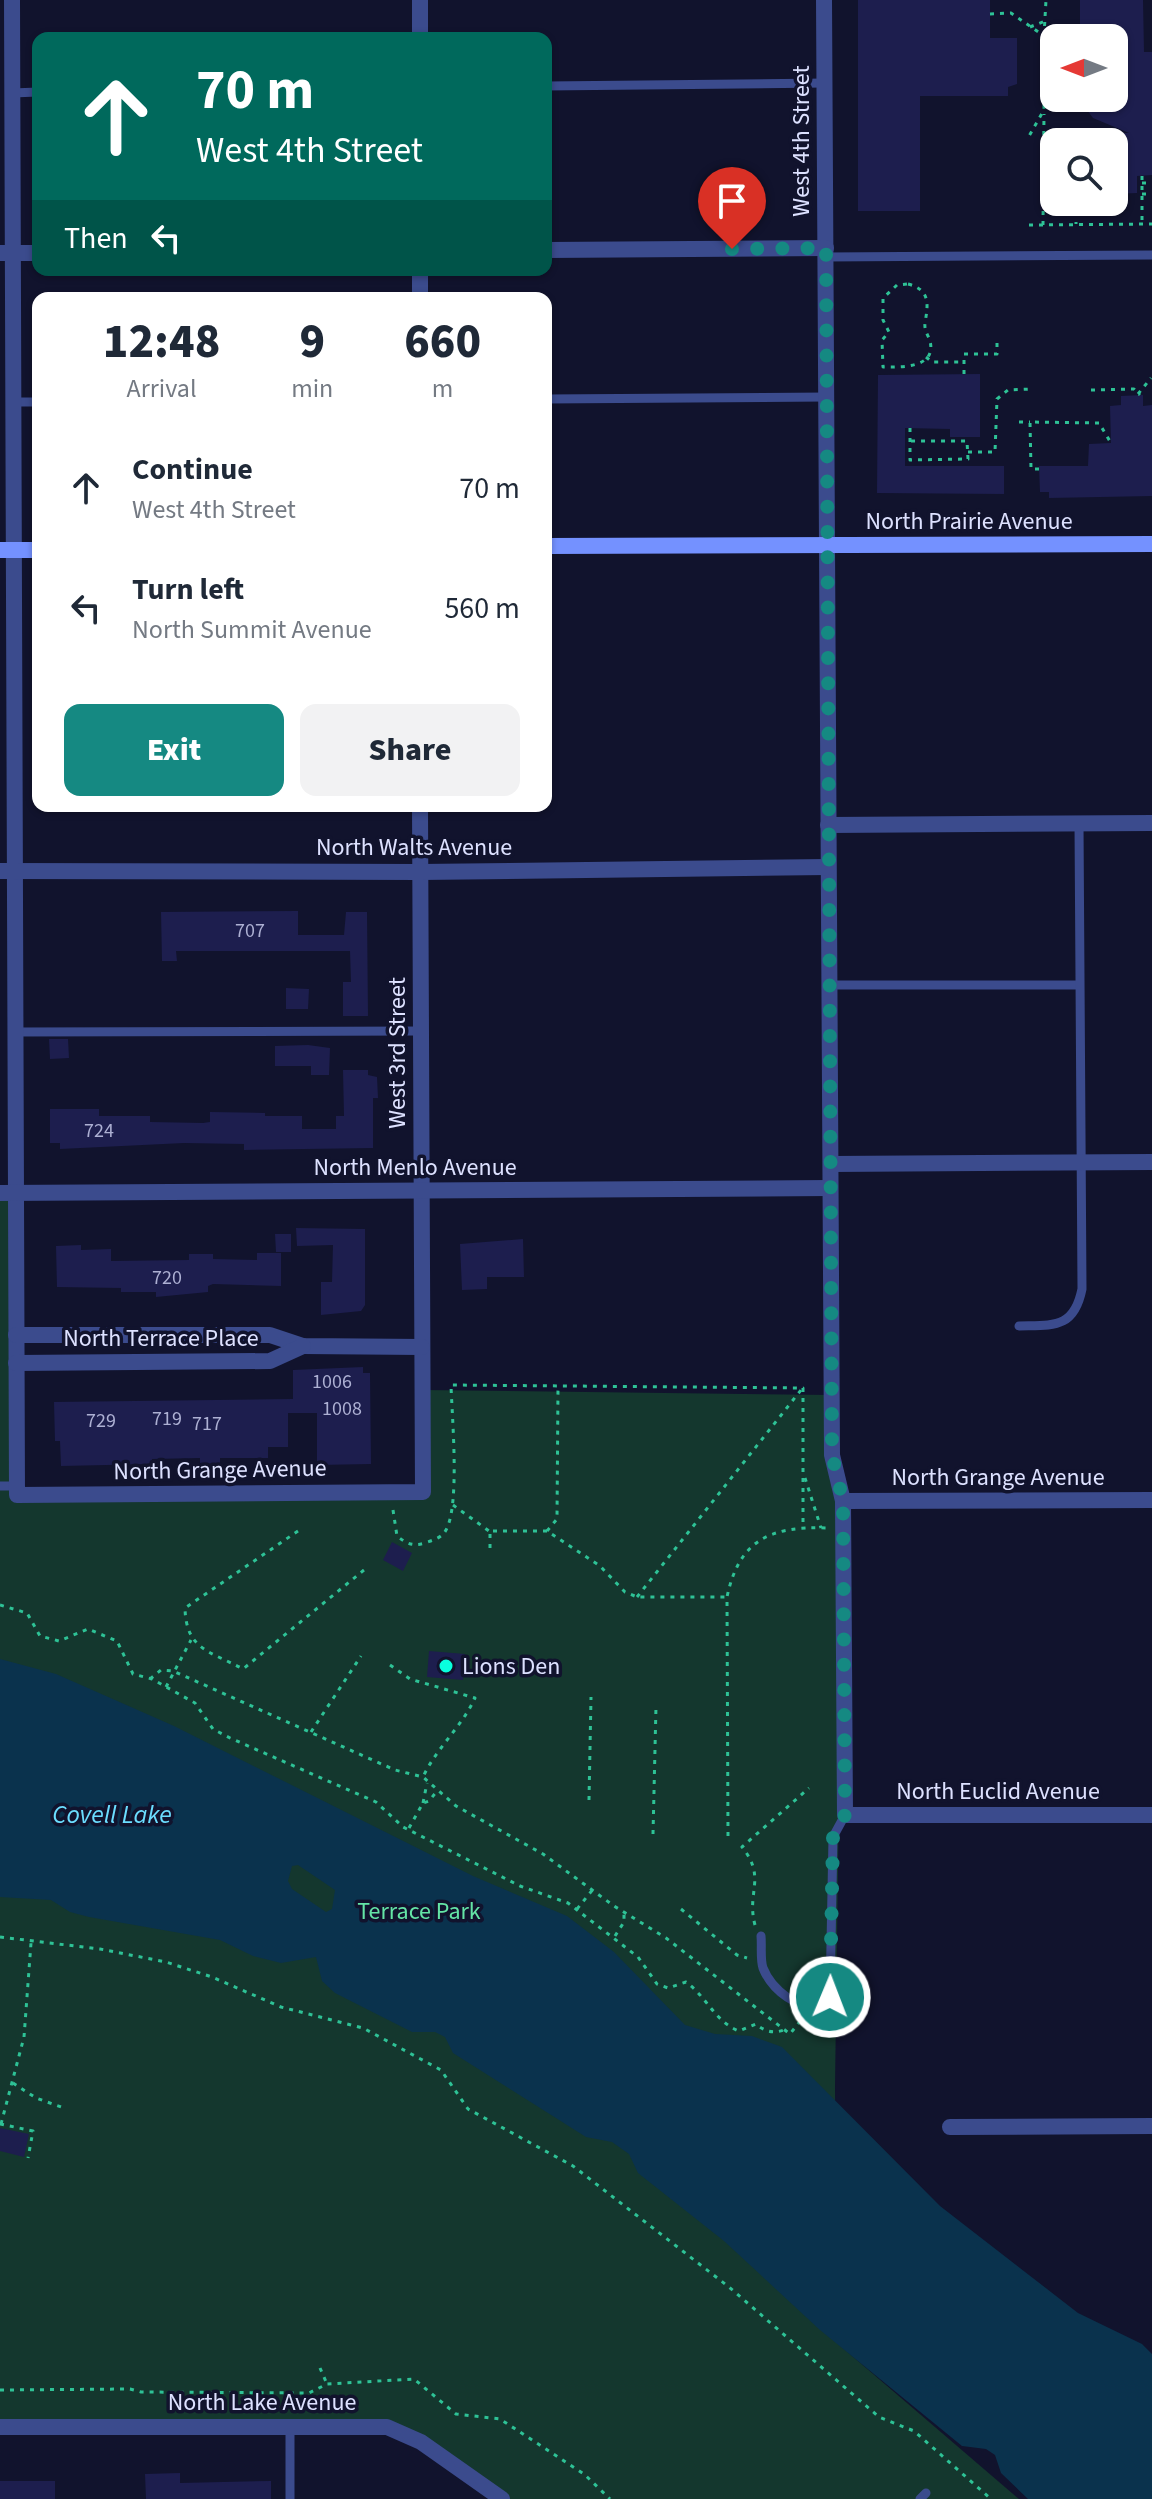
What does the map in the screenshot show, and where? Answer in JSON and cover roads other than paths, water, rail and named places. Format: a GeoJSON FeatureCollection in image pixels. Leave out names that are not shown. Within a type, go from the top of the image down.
{"type":"FeatureCollection","features":[{"type":"Feature","properties":{"kind":"street"},"geometry":{"type":"LineString","coordinates":[[11,1489],[16,1335],[8,1193],[15,1032],[7,871],[7,550],[13,402],[6,253],[12,0]]}},
{"type":"Feature","properties":{"kind":"street"},"geometry":{"type":"LineString","coordinates":[[420,0],[420,32]]}},
{"type":"Feature","properties":{"kind":"street","name":"West 4th Street"},"geometry":{"type":"LineString","coordinates":[[824,0],[832,1455],[843,1501],[845,1815]]}},
{"type":"Feature","properties":{"kind":"street"},"geometry":{"type":"LineString","coordinates":[[552,250],[826,252]]}},
{"type":"Feature","properties":{"kind":"street"},"geometry":{"type":"LineString","coordinates":[[6,253],[32,253]]}},
{"type":"Feature","properties":{"kind":"street","name":"North Prairie Avenue"},"geometry":{"type":"LineString","coordinates":[[552,546],[1152,544]]}},
{"type":"Feature","properties":{"kind":"street"},"geometry":{"type":"LineString","coordinates":[[7,550],[32,550]]}},
{"type":"Feature","properties":{"kind":"street","name":"West 3rd Street"},"geometry":{"type":"LineString","coordinates":[[420,812],[423,1492]]}},
{"type":"Feature","properties":{"kind":"street"},"geometry":{"type":"LineString","coordinates":[[828,825],[1152,823]]}},
{"type":"Feature","properties":{"kind":"street","name":"North Walts Avenue"},"geometry":{"type":"LineString","coordinates":[[7,871],[420,872],[828,867]]}},
{"type":"Feature","properties":{"kind":"street"},"geometry":{"type":"LineString","coordinates":[[831,1164],[1152,1162]]}},
{"type":"Feature","properties":{"kind":"street","name":"North Menlo Avenue"},"geometry":{"type":"LineString","coordinates":[[8,1193],[830,1188]]}},
{"type":"Feature","properties":{"kind":"street","name":"North Terrace Place"},"geometry":{"type":"LineString","coordinates":[[16,1335],[270,1335],[303,1346],[422,1347]]}},
{"type":"Feature","properties":{"kind":"street","name":"North Terrace Place"},"geometry":{"type":"LineString","coordinates":[[16,1363],[270,1361],[303,1346]]}},
{"type":"Feature","properties":{"kind":"street","name":"North Grange Avenue"},"geometry":{"type":"LineString","coordinates":[[11,1489],[423,1492]]}},
{"type":"Feature","properties":{"kind":"street","name":"North Grange Avenue"},"geometry":{"type":"LineString","coordinates":[[843,1501],[1152,1500]]}},
{"type":"Feature","properties":{"kind":"street","name":"North Euclid Avenue"},"geometry":{"type":"LineString","coordinates":[[845,1815],[1152,1815]]}},
{"type":"Feature","properties":{"kind":"street"},"geometry":{"type":"LineString","coordinates":[[950,2127],[1152,2126]]}},
{"type":"Feature","properties":{"kind":"street","name":"North Lake Avenue"},"geometry":{"type":"LineString","coordinates":[[0,2427],[373,2425],[403,2432],[502,2499]]}},
{"type":"Feature","properties":{"kind":"lane"},"geometry":{"type":"LineString","coordinates":[[552,86],[825,83]]}},
{"type":"Feature","properties":{"kind":"lane"},"geometry":{"type":"LineString","coordinates":[[12,93],[32,92]]}},
{"type":"Feature","properties":{"kind":"lane"},"geometry":{"type":"LineString","coordinates":[[826,252],[1152,255]]}},
{"type":"Feature","properties":{"kind":"lane"},"geometry":{"type":"LineString","coordinates":[[552,399],[827,397]]}},
{"type":"Feature","properties":{"kind":"lane"},"geometry":{"type":"LineString","coordinates":[[13,402],[32,402]]}},
{"type":"Feature","properties":{"kind":"lane"},"geometry":{"type":"LineString","coordinates":[[1019,1326],[1063,1322],[1073,1314],[1079,1302],[1079,824]]}},
{"type":"Feature","properties":{"kind":"lane"},"geometry":{"type":"LineString","coordinates":[[829,985],[1079,985]]}},
{"type":"Feature","properties":{"kind":"lane"},"geometry":{"type":"LineString","coordinates":[[15,1032],[421,1031]]}},
{"type":"Feature","properties":{"kind":"lane"},"geometry":{"type":"LineString","coordinates":[[761,1936],[762,1960],[770,1981],[795,2003],[809,2009],[823,2008],[830,1997],[833,1837],[845,1815]]}},
{"type":"Feature","properties":{"kind":"lane"},"geometry":{"type":"LineString","coordinates":[[290,2425],[290,2499]]}},
{"type":"Feature","properties":{"kind":"water","name":"Covell Lake"},"geometry":{"type":"Polygon","coordinates":[[[0,1659],[56,1674],[174,1726],[473,1876],[567,1916],[614,1952],[685,2025],[715,2034],[752,2036],[782,2047],[940,2206],[1078,2313],[1142,2344],[1152,2354],[1152,2499],[1028,2499],[1001,2473],[995,2455],[986,2449],[962,2446],[820,2330],[724,2241],[638,2173],[629,2154],[612,2142],[586,2137],[453,2053],[445,2037],[435,2032],[412,2032],[335,1993],[322,1981],[316,1957],[281,1963],[253,1956],[220,1940],[70,1912],[51,1900],[0,1897],[0,1659]],[[298,1865],[292,1866],[288,1881],[292,1889],[326,1912],[332,1909],[335,1890],[298,1865]]]}},
{"type":"Feature","properties":{"kind":"place","name":"Lions Den"},"geometry":{"type":"Point","coordinates":[446,1666]}},
{"type":"Feature","properties":{"kind":"park label","name":"Terrace Park"},"geometry":{"type":"Point","coordinates":[419,1911]}}]}
